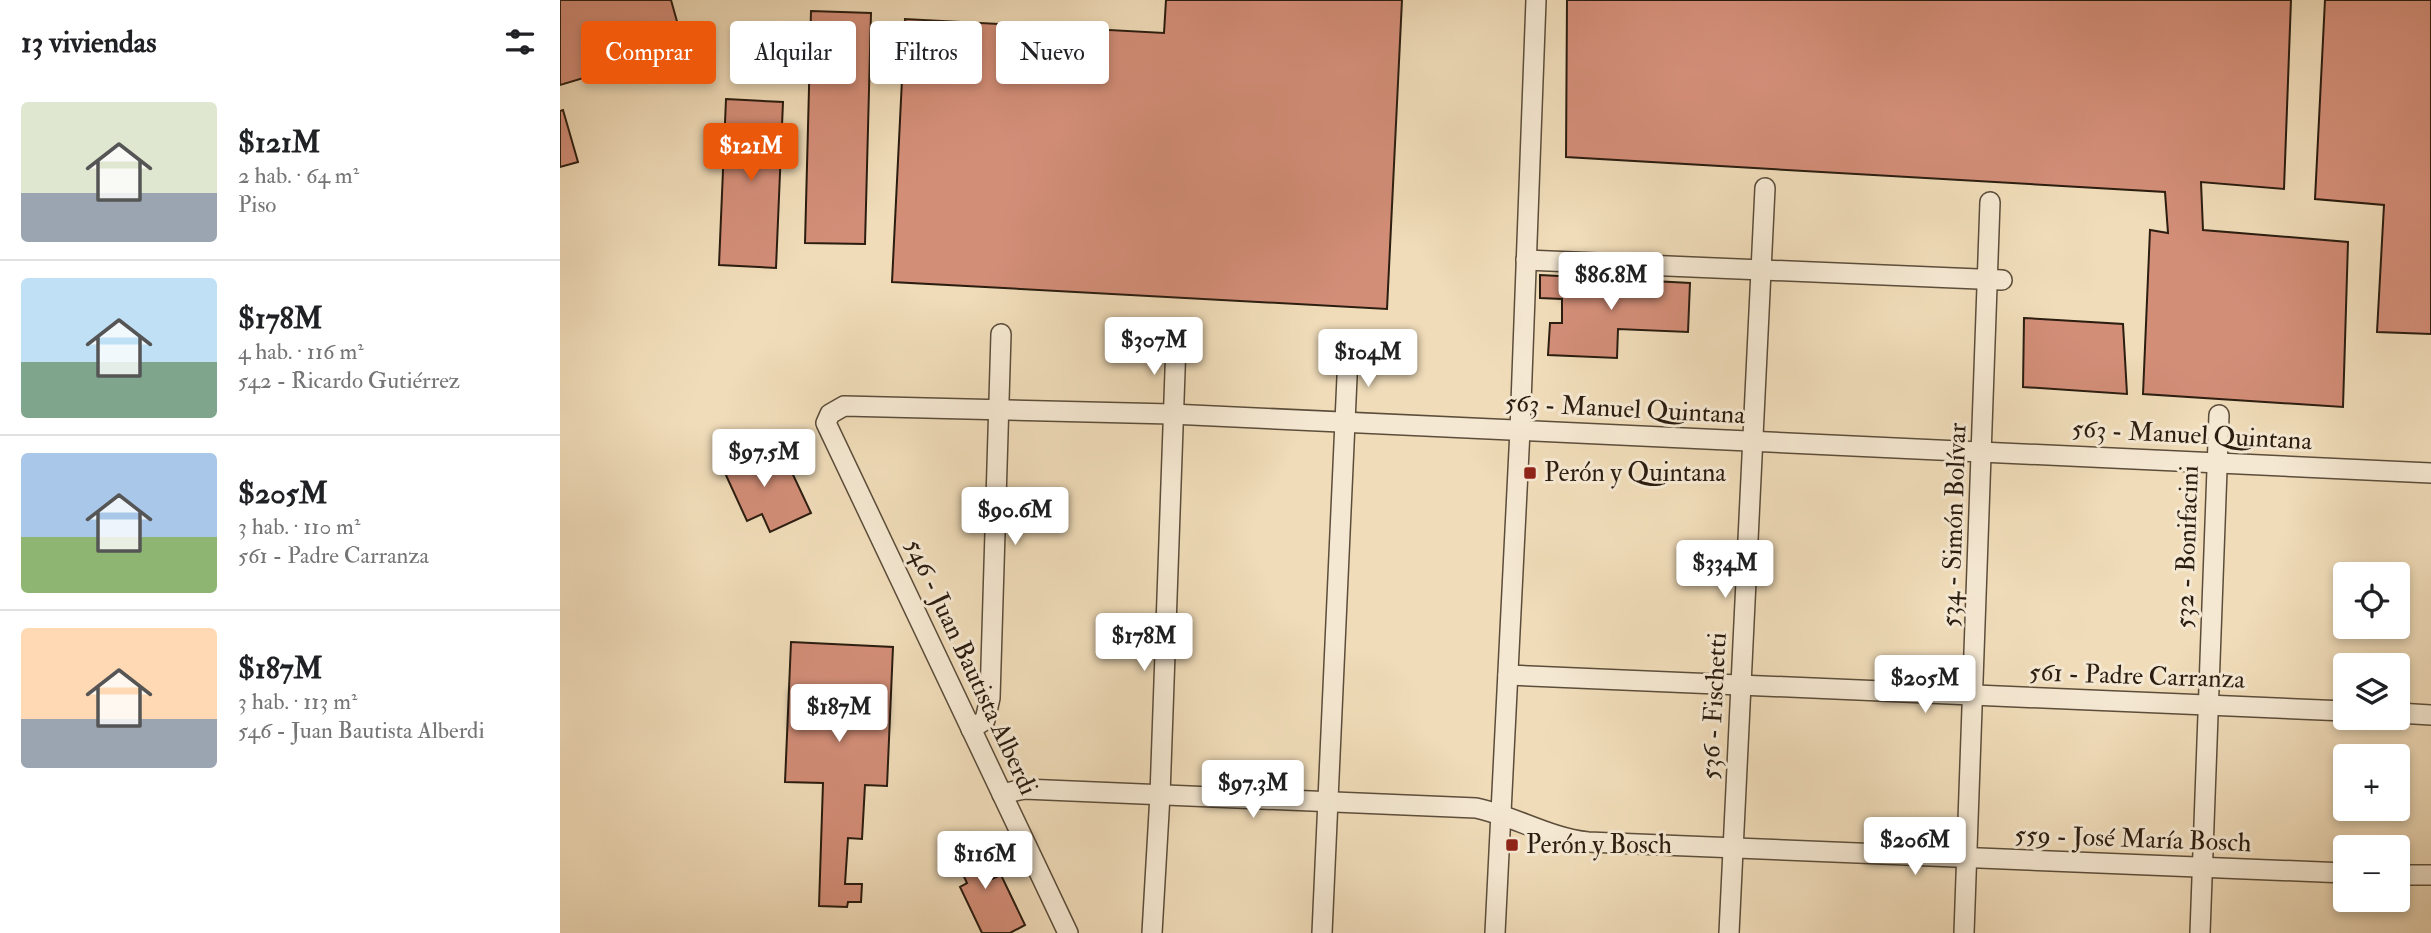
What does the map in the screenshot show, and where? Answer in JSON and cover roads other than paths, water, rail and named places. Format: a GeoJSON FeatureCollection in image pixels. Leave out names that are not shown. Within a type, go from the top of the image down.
{"type":"FeatureCollection","features":[{"type":"Feature","properties":{"kind":"street"},"geometry":{"type":"LineString","coordinates":[[1495,933],[1520,430],[1536,0]]}},
{"type":"Feature","properties":{"kind":"street","name":"536 - Fischetti"},"geometry":{"type":"LineString","coordinates":[[1729,933],[1765,188]]}},
{"type":"Feature","properties":{"kind":"street","name":"534 - Simón Bolívar"},"geometry":{"type":"LineString","coordinates":[[1964,933],[1984,452],[1995,280],[1990,202]]}},
{"type":"Feature","properties":{"kind":"street"},"geometry":{"type":"LineString","coordinates":[[1526,260],[1995,280]]}},
{"type":"Feature","properties":{"kind":"street"},"geometry":{"type":"LineString","coordinates":[[971,729],[985,720],[990,698],[1001,334]]}},
{"type":"Feature","properties":{"kind":"street"},"geometry":{"type":"LineString","coordinates":[[1152,933],[1160,795],[1171,414],[1176,343]]}},
{"type":"Feature","properties":{"kind":"street"},"geometry":{"type":"LineString","coordinates":[[1322,933],[1330,804],[1348,355]]}},
{"type":"Feature","properties":{"kind":"street","name":"563 - Manuel Quintana"},"geometry":{"type":"LineString","coordinates":[[826,423],[830,414],[844,406],[1171,414],[2431,473]]}},
{"type":"Feature","properties":{"kind":"street","name":"532 - Bonifacini"},"geometry":{"type":"LineString","coordinates":[[2200,933],[2219,415]]}},
{"type":"Feature","properties":{"kind":"street","name":"546 - Juan Bautista Alberdi"},"geometry":{"type":"LineString","coordinates":[[826,423],[1068,933]]}},
{"type":"Feature","properties":{"kind":"street","name":"561 - Padre Carranza"},"geometry":{"type":"LineString","coordinates":[[1508,676],[2333,710]]}},
{"type":"Feature","properties":{"kind":"street"},"geometry":{"type":"LineString","coordinates":[[2410,714],[2431,715]]}},
{"type":"Feature","properties":{"kind":"street","name":"559 - José María Bosch"},"geometry":{"type":"LineString","coordinates":[[1002,794],[1024,789],[1330,804],[1476,808],[1499,813],[1577,841],[2333,873]]}},
{"type":"Feature","properties":{"kind":"street"},"geometry":{"type":"LineString","coordinates":[[2410,875],[2431,876]]}},
{"type":"Feature","properties":{"kind":"place","name":"Perón y Quintana"},"geometry":{"type":"Point","coordinates":[1530,473]}},
{"type":"Feature","properties":{"kind":"place","name":"Perón y Bosch"},"geometry":{"type":"Point","coordinates":[1512,845]}}]}
